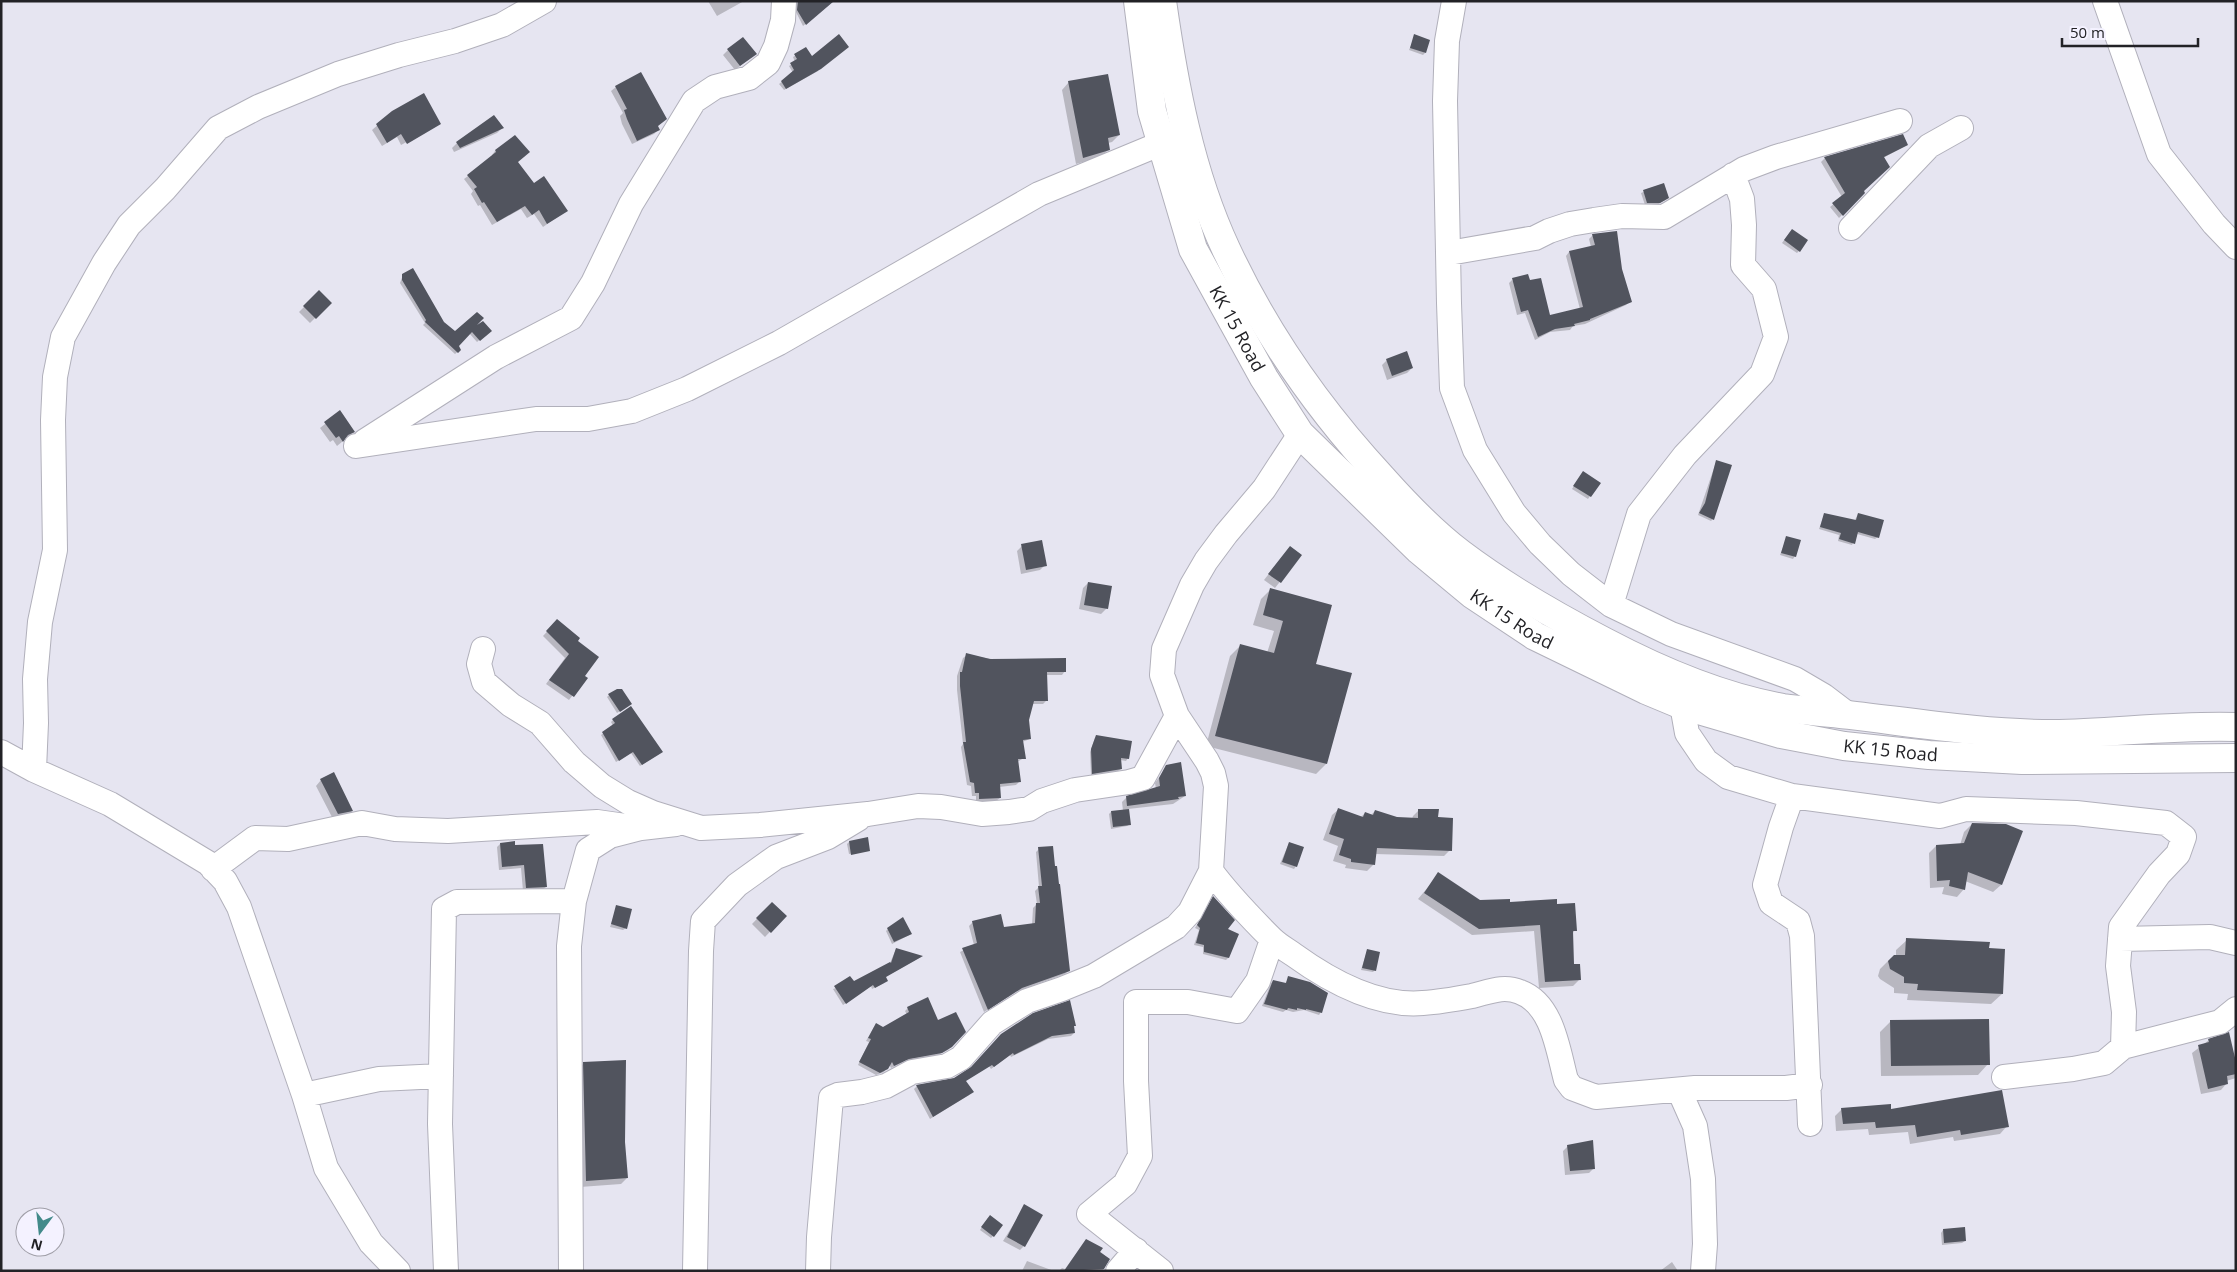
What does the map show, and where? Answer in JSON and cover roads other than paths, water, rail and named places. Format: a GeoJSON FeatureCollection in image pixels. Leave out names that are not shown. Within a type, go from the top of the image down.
{"type":"FeatureCollection","features":[{"type":"Feature","properties":{"kind":"highway","name":"KK 15 Road"},"geometry":{"type":"LineString","coordinates":[[1138,1],[1152,111],[1193,249],[1264,378],[1300,434],[1419,550],[1472,594],[1535,636],[1626,681],[1682,705],[1781,734],[1844,746],[1929,756],[2022,760],[2236,758]]}},
{"type":"Feature","properties":{"kind":"highway","name":"KK 15 Road"},"geometry":{"type":"LineString","coordinates":[[1162,1],[1184,124],[1200,182],[1225,247],[1266,326],[1318,402],[1363,458],[1407,506],[1458,552],[1511,590],[1567,623],[1640,661],[1735,696],[1782,708],[1986,732],[2054,734],[2236,727]]}},
{"type":"Feature","properties":{"kind":"street"},"geometry":{"type":"LineString","coordinates":[[34,770],[35,680],[40,622],[54,550],[53,420],[55,377],[63,337],[104,262],[129,226],[165,190],[218,128],[258,107],[338,74],[399,55],[455,41],[502,25],[544,1]]}},
{"type":"Feature","properties":{"kind":"street"},"geometry":{"type":"LineString","coordinates":[[784,1],[783,20],[776,46],[768,63],[749,78],[715,87],[694,101],[631,204],[593,284],[571,318],[496,357],[352,452],[536,419],[588,419],[632,411],[687,388],[779,343],[1039,194],[1162,143]]}},
{"type":"Feature","properties":{"kind":"street"},"geometry":{"type":"LineString","coordinates":[[1454,1],[1446,51],[1448,253],[1452,388],[1475,450],[1514,513],[1540,544],[1571,574],[1611,605],[1671,634],[1795,679],[1824,696],[1849,715]]}},
{"type":"Feature","properties":{"kind":"street"},"geometry":{"type":"LineString","coordinates":[[2105,1],[2159,154],[2214,224],[2236,248]]}},
{"type":"Feature","properties":{"kind":"street"},"geometry":{"type":"LineString","coordinates":[[1448,253],[1535,238],[1549,231],[1586,221],[1622,216],[1664,217],[1733,175],[1776,157],[1900,120]]}},
{"type":"Feature","properties":{"kind":"street"},"geometry":{"type":"LineString","coordinates":[[1851,228],[1930,146],[1961,128]]}},
{"type":"Feature","properties":{"kind":"street"},"geometry":{"type":"LineString","coordinates":[[1611,605],[1639,514],[1685,456],[1762,374],[1776,337],[1764,289],[1743,266],[1744,225],[1742,199],[1733,175]]}},
{"type":"Feature","properties":{"kind":"street"},"geometry":{"type":"LineString","coordinates":[[818,1271],[819,1237],[831,1098],[886,1086],[912,1072],[947,1066],[961,1058],[992,1023],[1026,1001],[1094,976],[1176,927],[1190,912],[1211,872],[1216,786],[1213,773],[1207,761],[1177,716],[1162,675],[1164,650],[1192,585],[1206,561],[1264,488],[1300,434]]}},
{"type":"Feature","properties":{"kind":"street"},"geometry":{"type":"LineString","coordinates":[[483,649],[478,664],[484,682],[511,705],[540,724],[581,768],[602,786],[628,802],[653,813],[701,828],[719,828],[868,814],[918,806],[941,807],[982,814],[1029,809],[1042,801],[1075,790],[1129,782],[1143,778],[1177,716]]}},
{"type":"Feature","properties":{"kind":"street"},"geometry":{"type":"LineString","coordinates":[[1682,705],[1687,732],[1706,761],[1728,777],[1792,796],[1940,816],[1966,809],[2076,813],[2166,823],[2184,836],[2178,854],[2159,874],[2121,927],[2118,966],[2124,1012],[2123,1047]]}},
{"type":"Feature","properties":{"kind":"street"},"geometry":{"type":"LineString","coordinates":[[1,752],[34,770],[110,804],[208,863],[225,881],[239,907],[304,1095],[326,1168],[371,1243],[398,1271]]}},
{"type":"Feature","properties":{"kind":"street"},"geometry":{"type":"LineString","coordinates":[[1792,796],[1781,827],[1765,885],[1771,902],[1798,921],[1802,936],[1810,1085],[1810,1124]]}},
{"type":"Feature","properties":{"kind":"street"},"geometry":{"type":"LineString","coordinates":[[695,1271],[700,951],[703,921],[737,885],[776,857],[828,836],[868,814]]}},
{"type":"Feature","properties":{"kind":"street"},"geometry":{"type":"LineString","coordinates":[[213,869],[255,838],[288,839],[362,823],[395,829],[448,831],[597,822],[641,828]]}},
{"type":"Feature","properties":{"kind":"street"},"geometry":{"type":"LineString","coordinates":[[571,1271],[569,946],[574,901],[588,850],[610,836],[641,828],[684,823]]}},
{"type":"Feature","properties":{"kind":"street"},"geometry":{"type":"LineString","coordinates":[[1211,872],[1272,940],[1307,965],[1340,983],[1395,1003],[1423,1003],[1472,996],[1500,988],[1522,992],[1532,1000],[1548,1020],[1566,1080],[1572,1088],[1596,1097],[1679,1090],[1786,1088],[1810,1085]]}},
{"type":"Feature","properties":{"kind":"street"},"geometry":{"type":"LineString","coordinates":[[446,1271],[440,1124],[444,909],[457,902],[574,901]]}},
{"type":"Feature","properties":{"kind":"street"},"geometry":{"type":"LineString","coordinates":[[2120,939],[2210,937],[2236,943]]}},
{"type":"Feature","properties":{"kind":"street"},"geometry":{"type":"LineString","coordinates":[[1161,1271],[1089,1214],[1125,1184],[1140,1156],[1136,1081],[1136,1002],[1188,1002],[1237,1011],[1258,981],[1272,940]]}},
{"type":"Feature","properties":{"kind":"street"},"geometry":{"type":"LineString","coordinates":[[2004,1076],[2073,1069],[2104,1063],[2123,1047],[2220,1022],[2236,1009]]}},
{"type":"Feature","properties":{"kind":"street"},"geometry":{"type":"LineString","coordinates":[[304,1095],[379,1079],[441,1076]]}},
{"type":"Feature","properties":{"kind":"street"},"geometry":{"type":"LineString","coordinates":[[1679,1090],[1695,1126],[1703,1179],[1705,1244],[1703,1271]]}},
{"type":"Feature","properties":{"kind":"street"},"geometry":{"type":"LineString","coordinates":[[1118,1271],[1136,1250]]}}]}
